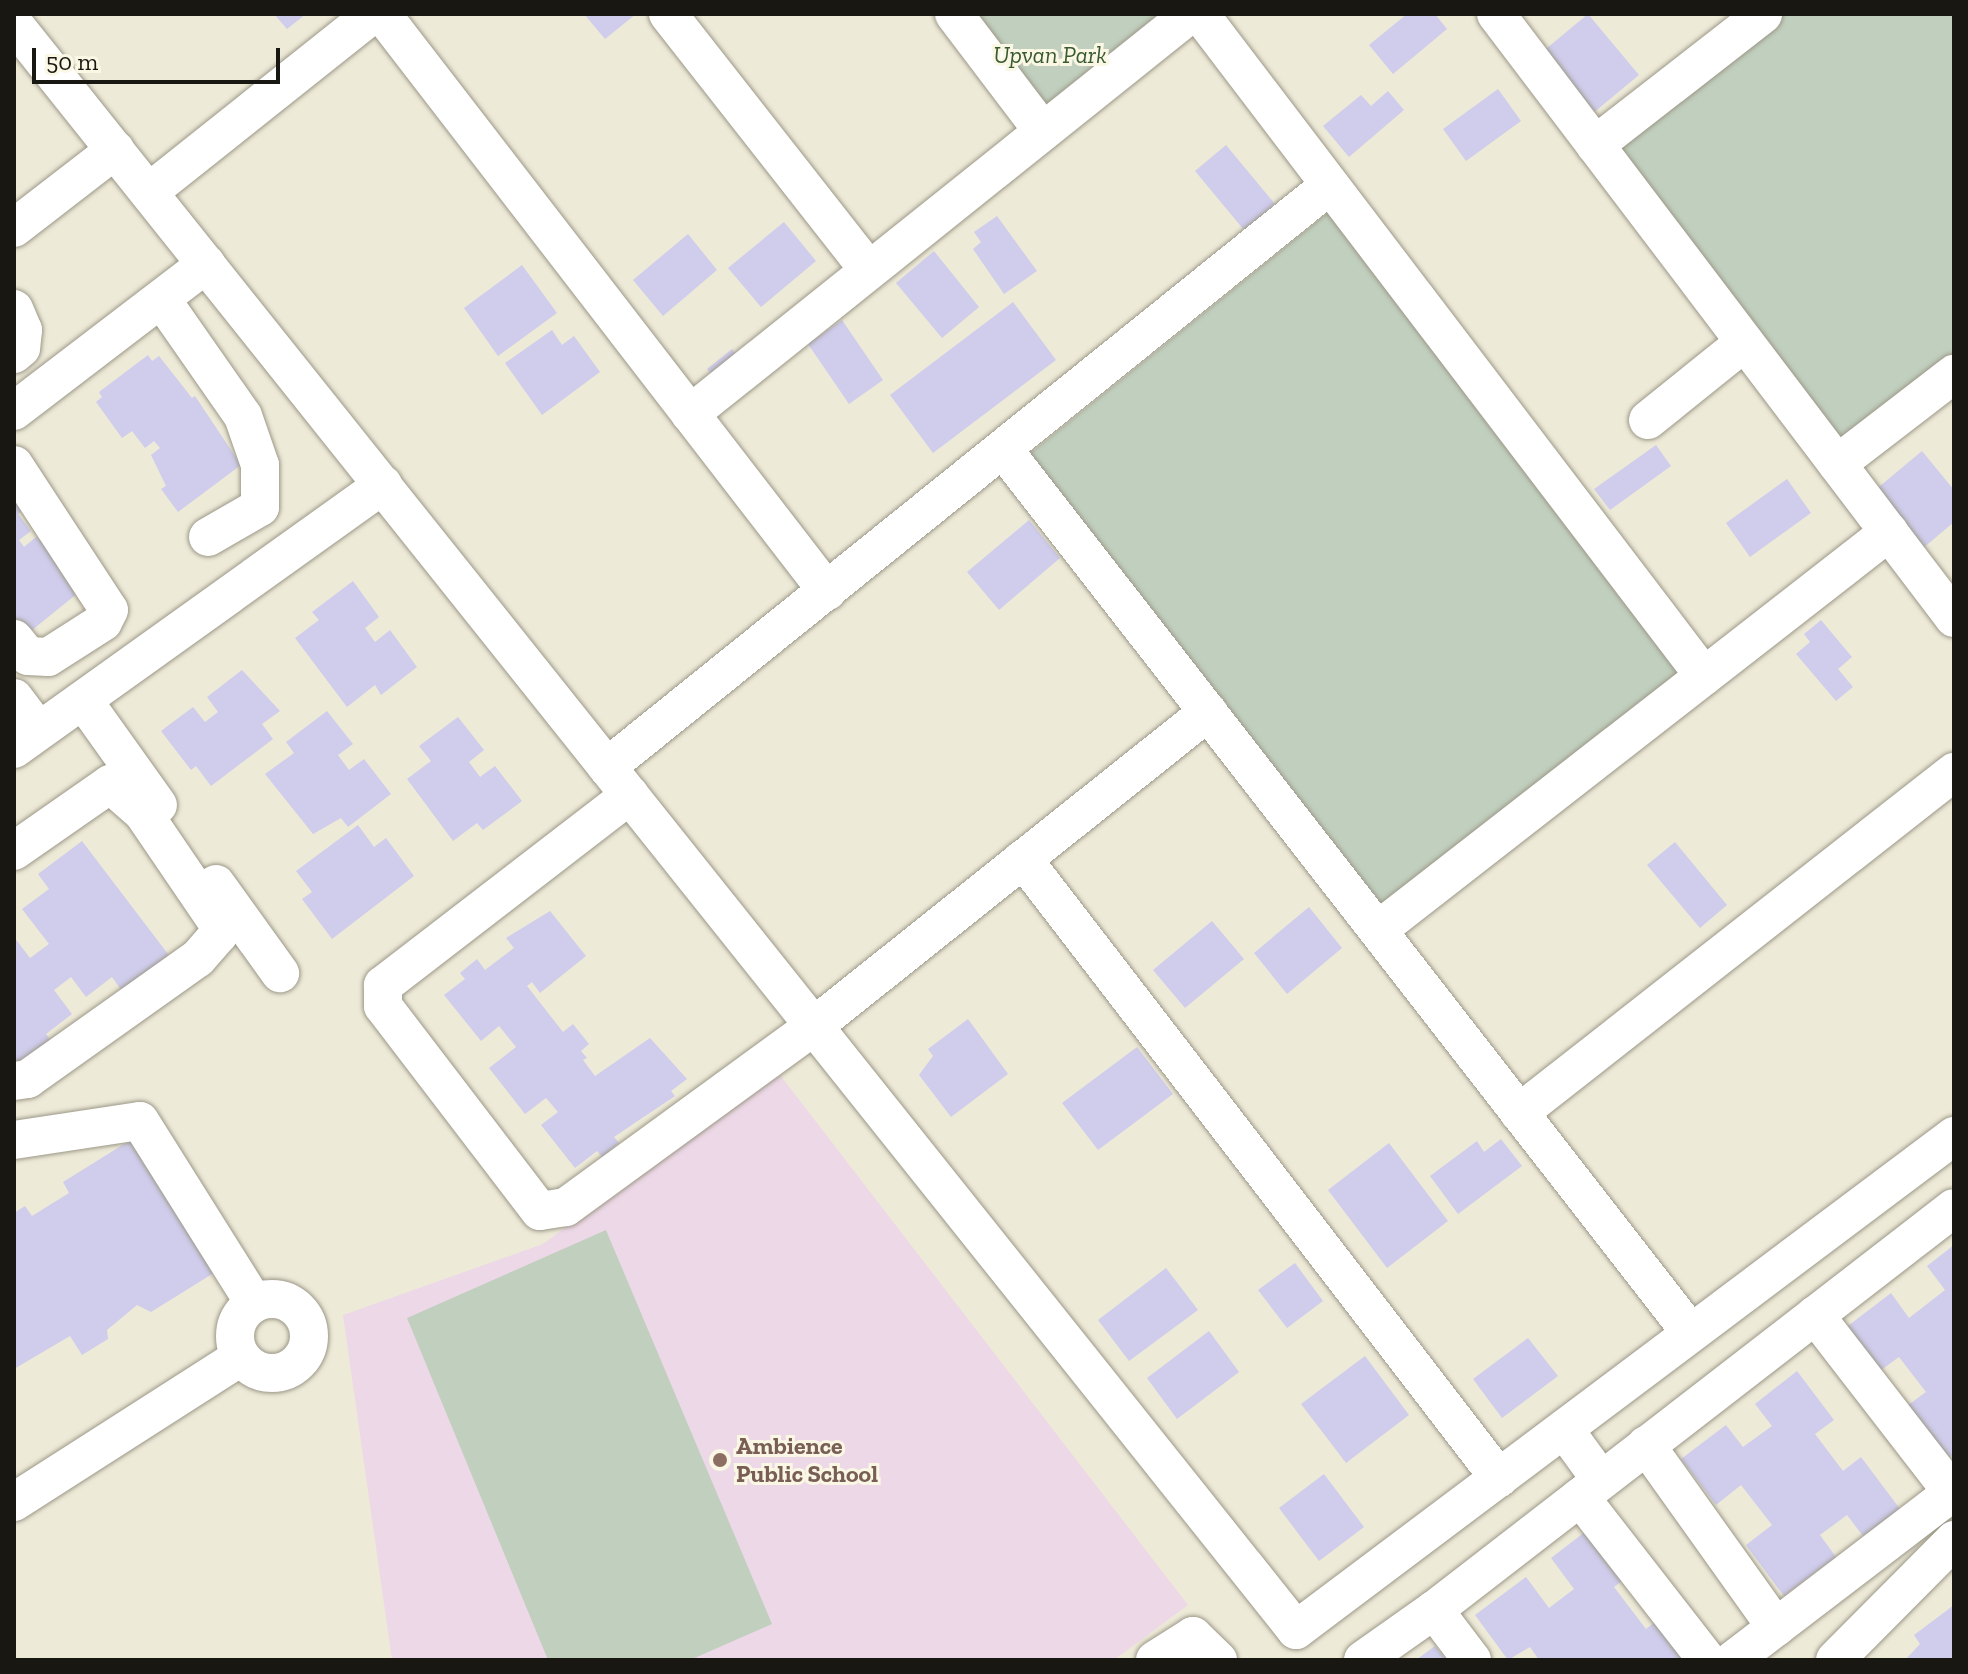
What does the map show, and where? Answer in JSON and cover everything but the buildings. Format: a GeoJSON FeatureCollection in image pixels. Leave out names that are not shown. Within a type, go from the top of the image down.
{"type":"FeatureCollection","features":[{"type":"Feature","properties":{"kind":"street"},"geometry":{"type":"LineString","coordinates":[[149,192],[373,14]]}},
{"type":"Feature","properties":{"kind":"street"},"geometry":{"type":"LineString","coordinates":[[382,14],[827,591]]}},
{"type":"Feature","properties":{"kind":"street"},"geometry":{"type":"LineString","coordinates":[[668,14],[869,270]]}},
{"type":"Feature","properties":{"kind":"street"},"geometry":{"type":"LineString","coordinates":[[954,14],[1042,130]]}},
{"type":"Feature","properties":{"kind":"street"},"geometry":{"type":"LineString","coordinates":[[690,414],[1190,14]]}},
{"type":"Feature","properties":{"kind":"street"},"geometry":{"type":"LineString","coordinates":[[1200,14],[1704,676]]}},
{"type":"Feature","properties":{"kind":"street"},"geometry":{"type":"LineString","coordinates":[[1496,14],[1954,618]]}},
{"type":"Feature","properties":{"kind":"street"},"geometry":{"type":"LineString","coordinates":[[1595,145],[1763,14]]}},
{"type":"Feature","properties":{"kind":"street"},"geometry":{"type":"LineString","coordinates":[[14,24],[1296,1630],[1954,1136]]}},
{"type":"Feature","properties":{"kind":"street"},"geometry":{"type":"LineString","coordinates":[[14,228],[115,150]]}},
{"type":"Feature","properties":{"kind":"street"},"geometry":{"type":"LineString","coordinates":[[1208,712],[814,1026],[566,1207],[540,1211],[383,1006],[383,985],[619,781],[827,591],[1330,185]]}},
{"type":"Feature","properties":{"kind":"street"},"geometry":{"type":"LineString","coordinates":[[14,411],[206,264]]}},
{"type":"Feature","properties":{"kind":"street"},"geometry":{"type":"LineString","coordinates":[[162,300],[243,416],[260,465],[260,507],[208,537]]}},
{"type":"Feature","properties":{"kind":"street"},"geometry":{"type":"LineString","coordinates":[[14,309],[23,330],[21,348],[14,354]]}},
{"type":"Feature","properties":{"kind":"street"},"geometry":{"type":"LineString","coordinates":[[1648,420],[1745,342]]}},
{"type":"Feature","properties":{"kind":"street"},"geometry":{"type":"LineString","coordinates":[[1837,464],[1954,374]]}},
{"type":"Feature","properties":{"kind":"street"},"geometry":{"type":"LineString","coordinates":[[1003,449],[1691,1333]]}},
{"type":"Feature","properties":{"kind":"street"},"geometry":{"type":"LineString","coordinates":[[14,465],[109,610],[103,622],[48,657],[28,656],[14,639]]}},
{"type":"Feature","properties":{"kind":"street"},"geometry":{"type":"LineString","coordinates":[[15,701],[26,740],[383,485]]}},
{"type":"Feature","properties":{"kind":"street"},"geometry":{"type":"LineString","coordinates":[[1378,930],[1889,532]]}},
{"type":"Feature","properties":{"kind":"street"},"geometry":{"type":"LineString","coordinates":[[83,700],[280,973]]}},
{"type":"Feature","properties":{"kind":"street"},"geometry":{"type":"LineString","coordinates":[[1519,1113],[1954,772]]}},
{"type":"Feature","properties":{"kind":"street"},"geometry":{"type":"LineString","coordinates":[[14,851],[110,784],[143,813],[219,925],[219,934],[198,958],[28,1079],[14,1081]]}},
{"type":"Feature","properties":{"kind":"street"},"geometry":{"type":"LineString","coordinates":[[1023,859],[1499,1478]]}},
{"type":"Feature","properties":{"kind":"street"},"geometry":{"type":"LineString","coordinates":[[14,1140],[140,1121],[254,1303]]}},
{"type":"Feature","properties":{"kind":"street"},"geometry":{"type":"LineString","coordinates":[[1363,1660],[1434,1610],[1954,1208]]}},
{"type":"Feature","properties":{"kind":"street"},"geometry":{"type":"LineString","coordinates":[[278,1299],[300,1310],[310,1333],[309,1346],[295,1366],[272,1374],[260,1372],[241,1357],[236,1346],[237,1321],[254,1303],[278,1299]]}},
{"type":"Feature","properties":{"kind":"street"},"geometry":{"type":"LineString","coordinates":[[1733,1660],[1953,1491],[1815,1315]]}},
{"type":"Feature","properties":{"kind":"street"},"geometry":{"type":"LineString","coordinates":[[14,1502],[241,1357]]}},
{"type":"Feature","properties":{"kind":"street"},"geometry":{"type":"LineString","coordinates":[[1564,1429],[1591,1488],[1707,1660]]}},
{"type":"Feature","properties":{"kind":"street"},"geometry":{"type":"LineString","coordinates":[[1646,1445],[1776,1627]]}},
{"type":"Feature","properties":{"kind":"street"},"geometry":{"type":"LineString","coordinates":[[1835,1660],[1954,1540]]}},
{"type":"Feature","properties":{"kind":"street"},"geometry":{"type":"LineString","coordinates":[[1434,1610],[1472,1660]]}},
{"type":"Feature","properties":{"kind":"street"},"geometry":{"type":"LineString","coordinates":[[1155,1660],[1193,1636],[1218,1660]]}},
{"type":"Feature","properties":{"kind":"shaded area","name":"Ambience Public School"},"geometry":{"type":"Polygon","coordinates":[[[777,1071],[1188,1605],[1114,1660],[392,1660],[343,1315],[543,1244],[777,1071]]]}},
{"type":"Feature","properties":{"kind":"green space","name":"Upvan Park"},"geometry":{"type":"Polygon","coordinates":[[[968,14],[1168,14],[1043,112],[968,14]]]}},
{"type":"Feature","properties":{"kind":"green space"},"geometry":{"type":"Polygon","coordinates":[[[1783,14],[1954,14],[1954,362],[1840,450],[1612,147],[1783,14]]]}},
{"type":"Feature","properties":{"kind":"green space"},"geometry":{"type":"Polygon","coordinates":[[[1335,207],[1687,672],[1379,912],[1023,459],[1335,207]]]}},
{"type":"Feature","properties":{"kind":"green space","name":"Ambience Public School"},"geometry":{"type":"Polygon","coordinates":[[[606,1230],[772,1624],[690,1660],[548,1660],[407,1318],[606,1230]]]}},
{"type":"Feature","properties":{"kind":"place","name":"Ambience Public School"},"geometry":{"type":"Point","coordinates":[720,1460]}}]}
